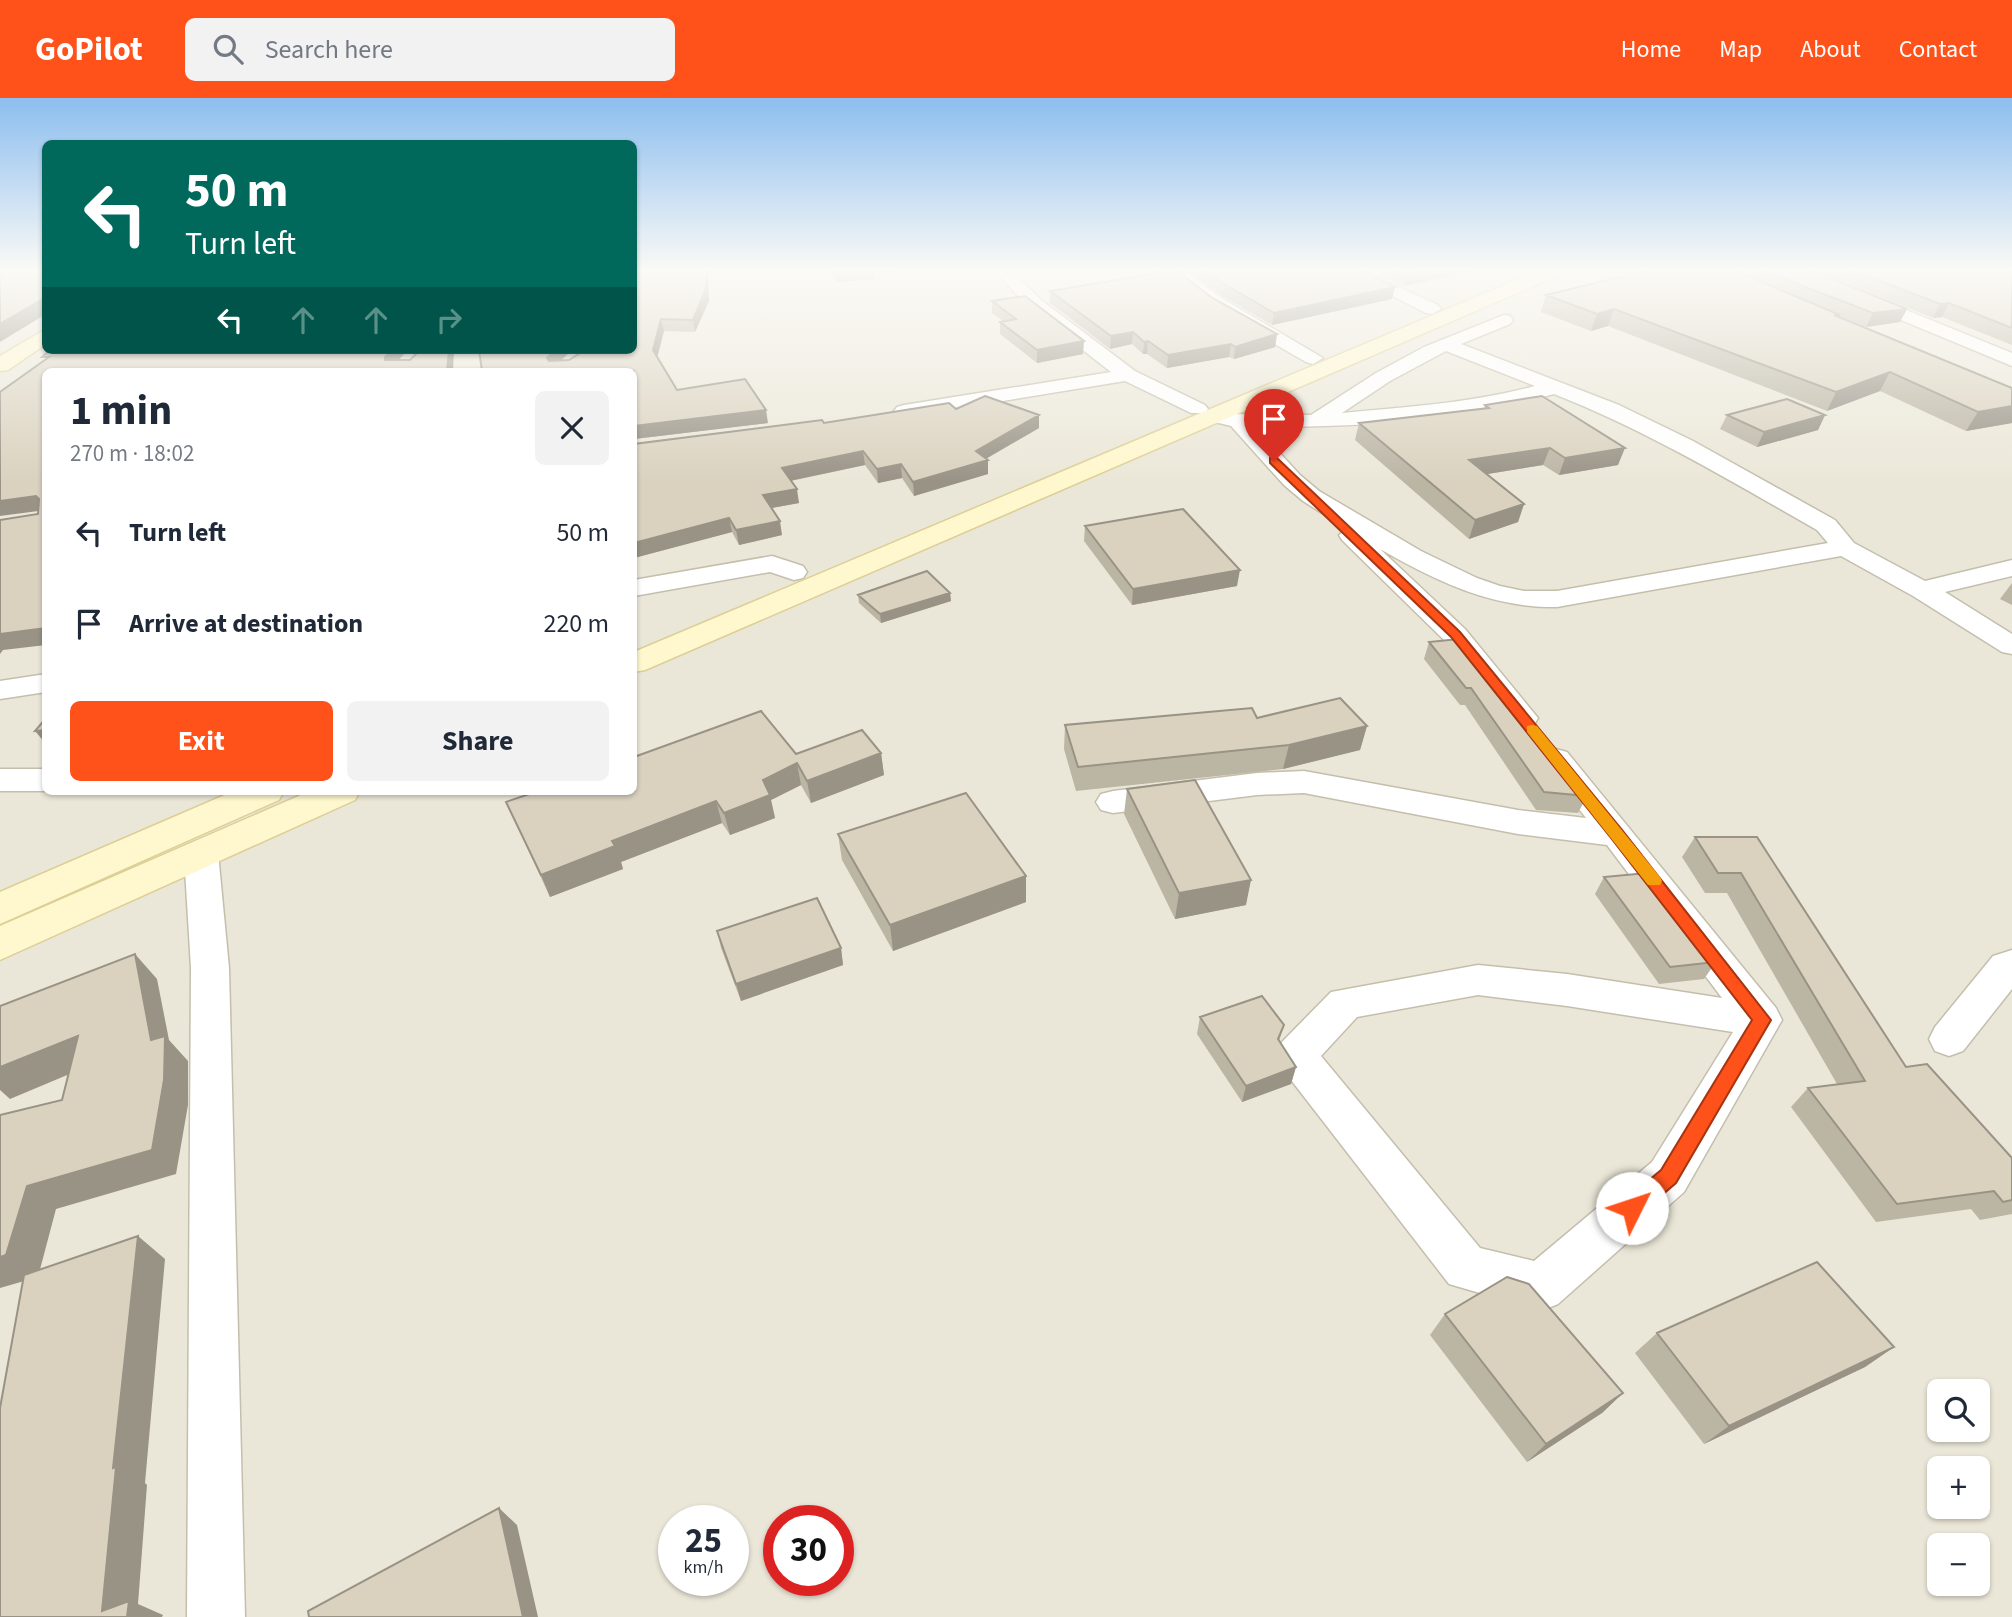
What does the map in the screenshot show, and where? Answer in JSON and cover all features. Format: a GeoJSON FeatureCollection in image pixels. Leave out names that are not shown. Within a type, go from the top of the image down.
{"type":"FeatureCollection","features":[{"type":"Feature","properties":{"kind":"main road"},"geometry":{"type":"LineString","coordinates":[[0,365],[37,341]]}},
{"type":"Feature","properties":{"kind":"main road"},"geometry":{"type":"LineString","coordinates":[[637,637],[794,572],[1218,416],[1313,358],[1355,341]]}},
{"type":"Feature","properties":{"kind":"main road"},"geometry":{"type":"LineString","coordinates":[[637,662],[1391,341]]}},
{"type":"Feature","properties":{"kind":"main road"},"geometry":{"type":"LineString","coordinates":[[0,909],[257,795]]}},
{"type":"Feature","properties":{"kind":"main road"},"geometry":{"type":"LineString","coordinates":[[0,944],[333,795]]}},
{"type":"Feature","properties":{"kind":"street"},"geometry":{"type":"LineString","coordinates":[[1083,341],[1128,375],[1218,416],[1311,496],[1455,635],[1617,834],[1762,1020]]}},
{"type":"Feature","properties":{"kind":"street"},"geometry":{"type":"LineString","coordinates":[[1283,341],[1313,358]]}},
{"type":"Feature","properties":{"kind":"street"},"geometry":{"type":"LineString","coordinates":[[1316,421],[1371,382],[1455,341]]}},
{"type":"Feature","properties":{"kind":"street"},"geometry":{"type":"LineString","coordinates":[[1966,341],[2012,360]]}},
{"type":"Feature","properties":{"kind":"street"},"geometry":{"type":"LineString","coordinates":[[1447,345],[1612,409],[1697,452],[1826,525],[1845,548],[1922,590],[2012,646]]}},
{"type":"Feature","properties":{"kind":"street"},"geometry":{"type":"LineString","coordinates":[[888,414],[1128,375]]}},
{"type":"Feature","properties":{"kind":"street"},"geometry":{"type":"LineString","coordinates":[[1218,416],[1316,421],[1493,404],[1555,387]]}},
{"type":"Feature","properties":{"kind":"street"},"geometry":{"type":"LineString","coordinates":[[1311,496],[1450,577],[1487,591],[1518,598],[1557,600],[1845,548]]}},
{"type":"Feature","properties":{"kind":"street"},"geometry":{"type":"LineString","coordinates":[[637,587],[772,564],[794,572]]}},
{"type":"Feature","properties":{"kind":"street"},"geometry":{"type":"LineString","coordinates":[[1922,590],[2012,568]]}},
{"type":"Feature","properties":{"kind":"street"},"geometry":{"type":"LineString","coordinates":[[0,690],[42,684]]}},
{"type":"Feature","properties":{"kind":"street"},"geometry":{"type":"LineString","coordinates":[[0,780],[42,780]]}},
{"type":"Feature","properties":{"kind":"street"},"geometry":{"type":"LineString","coordinates":[[1113,802],[1257,784],[1304,782],[1518,822],[1617,834]]}},
{"type":"Feature","properties":{"kind":"street"},"geometry":{"type":"LineString","coordinates":[[201,853],[210,968],[216,1617]]}},
{"type":"Feature","properties":{"kind":"street"},"geometry":{"type":"LineString","coordinates":[[1949,1038],[2007,967],[2012,965]]}},
{"type":"Feature","properties":{"kind":"street"},"geometry":{"type":"LineString","coordinates":[[1478,980],[1567,990],[1762,1020],[1668,1177],[1541,1287],[1466,1268],[1296,1055],[1345,1003],[1478,980]]}},
{"type":"Feature","properties":{"kind":"shaded area"},"geometry":{"type":"Polygon","coordinates":[[[0,341],[42,341],[42,354],[637,354],[637,341],[2012,341],[2012,1617],[0,1617],[0,341]]]}},
{"type":"Feature","properties":{"kind":"building"},"geometry":{"type":"Polygon","coordinates":[[[637,341],[655,341],[653,350],[677,390],[745,379],[766,410],[637,426],[637,368],[482,368],[480,354],[552,354],[547,358],[549,361],[569,360],[579,354],[637,354],[637,341]]]}},
{"type":"Feature","properties":{"kind":"building"},"geometry":{"type":"Polygon","coordinates":[[[1025,341],[1084,341],[1037,350],[1025,341]]]}},
{"type":"Feature","properties":{"kind":"building"},"geometry":{"type":"Polygon","coordinates":[[[1143,341],[1255,341],[1235,347],[1231,344],[1168,355],[1148,341],[1143,341]]]}},
{"type":"Feature","properties":{"kind":"building"},"geometry":{"type":"Polygon","coordinates":[[[1699,341],[1897,341],[2012,388],[2012,406],[1978,412],[1890,372],[1836,392],[1699,341]]]}},
{"type":"Feature","properties":{"kind":"building"},"geometry":{"type":"Polygon","coordinates":[[[45,354],[388,354],[385,360],[410,360],[416,354],[449,354],[447,368],[42,368],[42,629],[0,634],[0,520],[38,514],[39,499],[36,496],[0,501],[0,392],[49,357],[42,357],[45,354]]]}},
{"type":"Feature","properties":{"kind":"building"},"geometry":{"type":"Polygon","coordinates":[[[985,396],[1039,415],[976,451],[988,460],[913,482],[901,464],[877,469],[863,451],[782,468],[797,489],[763,495],[780,521],[736,530],[729,518],[637,542],[637,444],[822,420],[824,423],[949,403],[956,409],[985,396]]]}},
{"type":"Feature","properties":{"kind":"building"},"geometry":{"type":"Polygon","coordinates":[[[1542,396],[1625,448],[1565,458],[1550,448],[1469,460],[1524,504],[1475,520],[1359,423],[1489,408],[1485,405],[1542,396]]]}},
{"type":"Feature","properties":{"kind":"building"},"geometry":{"type":"Polygon","coordinates":[[[1787,399],[1825,415],[1764,432],[1727,415],[1787,399]]]}},
{"type":"Feature","properties":{"kind":"building"},"geometry":{"type":"Polygon","coordinates":[[[1183,509],[1240,570],[1133,589],[1085,526],[1183,509]]]}},
{"type":"Feature","properties":{"kind":"building"},"geometry":{"type":"Polygon","coordinates":[[[927,571],[950,593],[880,614],[858,595],[927,571]]]}},
{"type":"Feature","properties":{"kind":"building"},"geometry":{"type":"Polygon","coordinates":[[[1459,639],[1587,796],[1544,792],[1471,688],[1466,688],[1429,642],[1459,639]]]}},
{"type":"Feature","properties":{"kind":"building"},"geometry":{"type":"Polygon","coordinates":[[[1340,698],[1367,726],[1289,745],[1078,767],[1065,725],[1252,708],[1257,718],[1340,698]]]}},
{"type":"Feature","properties":{"kind":"building"},"geometry":{"type":"Polygon","coordinates":[[[761,711],[796,754],[862,730],[881,753],[807,781],[797,763],[763,780],[770,795],[724,813],[716,801],[612,841],[615,846],[541,875],[506,802],[526,795],[637,795],[637,756],[761,711]]]}},
{"type":"Feature","properties":{"kind":"building"},"geometry":{"type":"Polygon","coordinates":[[[1195,780],[1251,880],[1179,893],[1127,789],[1195,780]]]}},
{"type":"Feature","properties":{"kind":"building"},"geometry":{"type":"Polygon","coordinates":[[[966,793],[1026,876],[890,925],[838,834],[966,793]]]}},
{"type":"Feature","properties":{"kind":"building"},"geometry":{"type":"Polygon","coordinates":[[[1695,837],[1757,837],[1906,1067],[1927,1064],[2012,1158],[2012,1200],[2003,1202],[1994,1191],[1897,1204],[1808,1088],[1865,1081],[1741,873],[1718,873],[1695,837]]]}},
{"type":"Feature","properties":{"kind":"building"},"geometry":{"type":"Polygon","coordinates":[[[1647,873],[1716,962],[1670,967],[1604,877],[1647,873]]]}},
{"type":"Feature","properties":{"kind":"building"},"geometry":{"type":"Polygon","coordinates":[[[817,898],[841,948],[736,984],[717,931],[817,898]]]}},
{"type":"Feature","properties":{"kind":"building"},"geometry":{"type":"Polygon","coordinates":[[[135,954],[151,1040],[165,1036],[164,1080],[152,1150],[27,1186],[6,1255],[0,1257],[0,1115],[62,1100],[78,1036],[0,1067],[0,1006],[135,954]]]}},
{"type":"Feature","properties":{"kind":"building"},"geometry":{"type":"Polygon","coordinates":[[[1262,996],[1284,1025],[1278,1039],[1296,1067],[1246,1086],[1200,1017],[1262,996]]]}},
{"type":"Feature","properties":{"kind":"building"},"geometry":{"type":"Polygon","coordinates":[[[138,1236],[113,1468],[116,1467],[102,1611],[129,1601],[127,1617],[0,1617],[0,1408],[24,1275],[138,1236]]]}},
{"type":"Feature","properties":{"kind":"building"},"geometry":{"type":"Polygon","coordinates":[[[1817,1262],[1894,1347],[1729,1426],[1657,1333],[1817,1262]]]}},
{"type":"Feature","properties":{"kind":"building"},"geometry":{"type":"Polygon","coordinates":[[[1507,1277],[1529,1284],[1623,1393],[1546,1444],[1445,1314],[1507,1277]]]}},
{"type":"Feature","properties":{"kind":"building"},"geometry":{"type":"Polygon","coordinates":[[[499,1508],[523,1617],[309,1617],[308,1611],[499,1508]]]}},
{"type":"Feature","properties":{"kind":"slow traffic"},"geometry":{"type":"LineString","coordinates":[[1532,729],[1654,881]]}},
{"type":"Feature","properties":{"kind":"route"},"geometry":{"type":"LineString","coordinates":[[1274,461],[1455,635],[1617,834],[1762,1020],[1668,1177],[1632,1208]]}}]}
